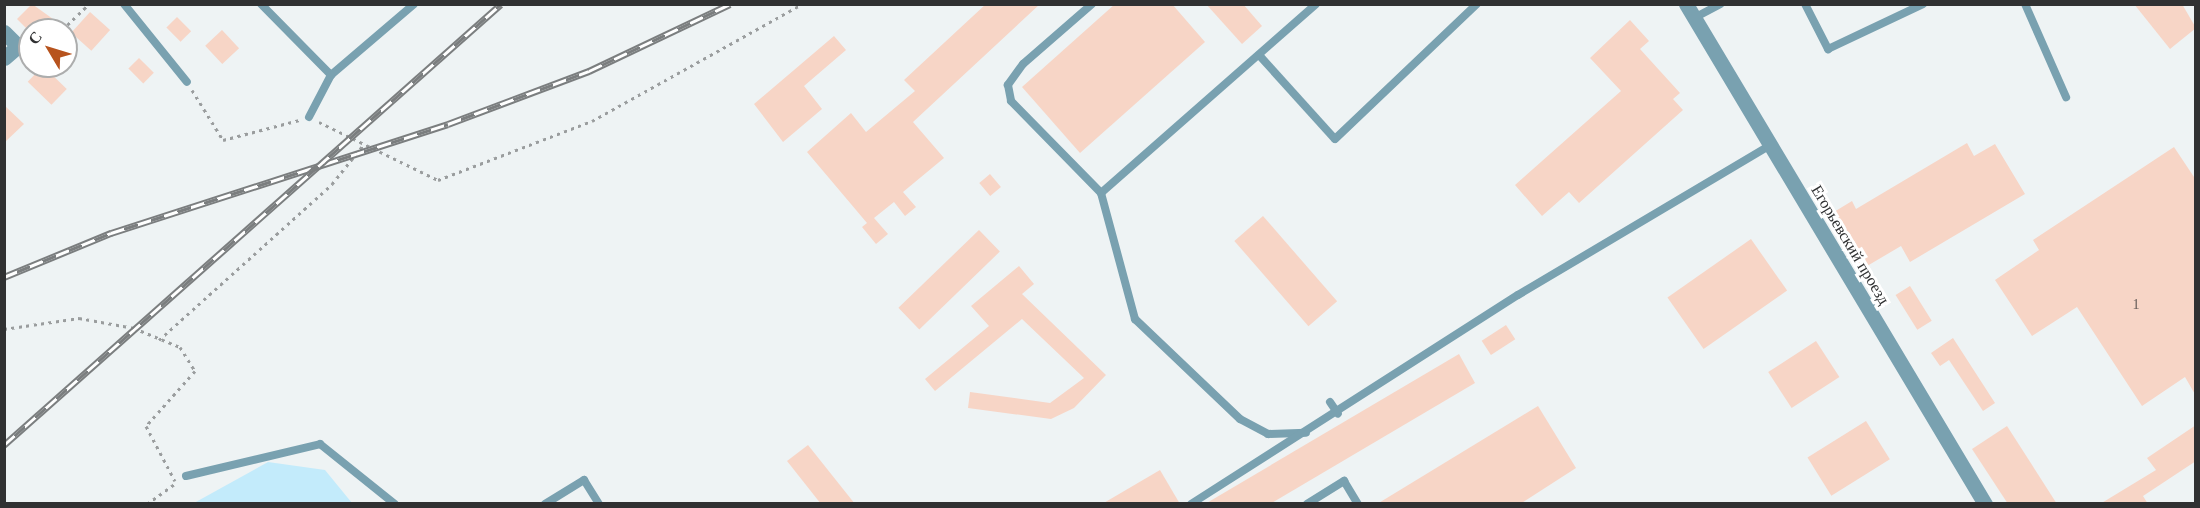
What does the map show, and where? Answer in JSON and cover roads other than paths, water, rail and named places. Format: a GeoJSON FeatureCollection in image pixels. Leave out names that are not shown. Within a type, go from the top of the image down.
{"type":"FeatureCollection","features":[{"type":"Feature","properties":{"kind":"street","name":"Егорьевский проезд"},"geometry":{"type":"LineString","coordinates":[[1686,4],[1985,504]]}},
{"type":"Feature","properties":{"kind":"street"},"geometry":{"type":"LineString","coordinates":[[4,32],[18,46],[4,57]]}},
{"type":"Feature","properties":{"kind":"lane"},"geometry":{"type":"LineString","coordinates":[[124,4],[187,82]]}},
{"type":"Feature","properties":{"kind":"lane"},"geometry":{"type":"LineString","coordinates":[[261,4],[331,75]]}},
{"type":"Feature","properties":{"kind":"lane"},"geometry":{"type":"LineString","coordinates":[[309,117],[331,75],[414,4]]}},
{"type":"Feature","properties":{"kind":"lane"},"geometry":{"type":"LineString","coordinates":[[1092,4],[1008,85],[1011,101],[1101,193],[1135,319],[1240,419],[1268,434],[1309,433]]}},
{"type":"Feature","properties":{"kind":"lane"},"geometry":{"type":"LineString","coordinates":[[1101,193],[1316,4]]}},
{"type":"Feature","properties":{"kind":"lane"},"geometry":{"type":"LineString","coordinates":[[1259,55],[1335,139],[1478,4]]}},
{"type":"Feature","properties":{"kind":"lane"},"geometry":{"type":"LineString","coordinates":[[1694,18],[1720,4]]}},
{"type":"Feature","properties":{"kind":"lane"},"geometry":{"type":"LineString","coordinates":[[1804,4],[1828,49],[1923,4]]}},
{"type":"Feature","properties":{"kind":"lane"},"geometry":{"type":"LineString","coordinates":[[2025,4],[2066,97]]}},
{"type":"Feature","properties":{"kind":"lane"},"geometry":{"type":"LineString","coordinates":[[1191,504],[1309,433],[1518,295],[1769,146]]}},
{"type":"Feature","properties":{"kind":"lane"},"geometry":{"type":"LineString","coordinates":[[1330,402],[1338,414]]}},
{"type":"Feature","properties":{"kind":"lane"},"geometry":{"type":"LineString","coordinates":[[186,476],[320,444],[395,504]]}},
{"type":"Feature","properties":{"kind":"lane"},"geometry":{"type":"LineString","coordinates":[[545,504],[584,480],[599,504]]}},
{"type":"Feature","properties":{"kind":"lane"},"geometry":{"type":"LineString","coordinates":[[1307,504],[1344,482],[1358,504]]}},
{"type":"Feature","properties":{"kind":"railway"},"geometry":{"type":"LineString","coordinates":[[4,445],[501,4]]}},
{"type":"Feature","properties":{"kind":"railway"},"geometry":{"type":"LineString","coordinates":[[4,277],[111,233],[448,124],[589,71],[730,4]]}}]}
